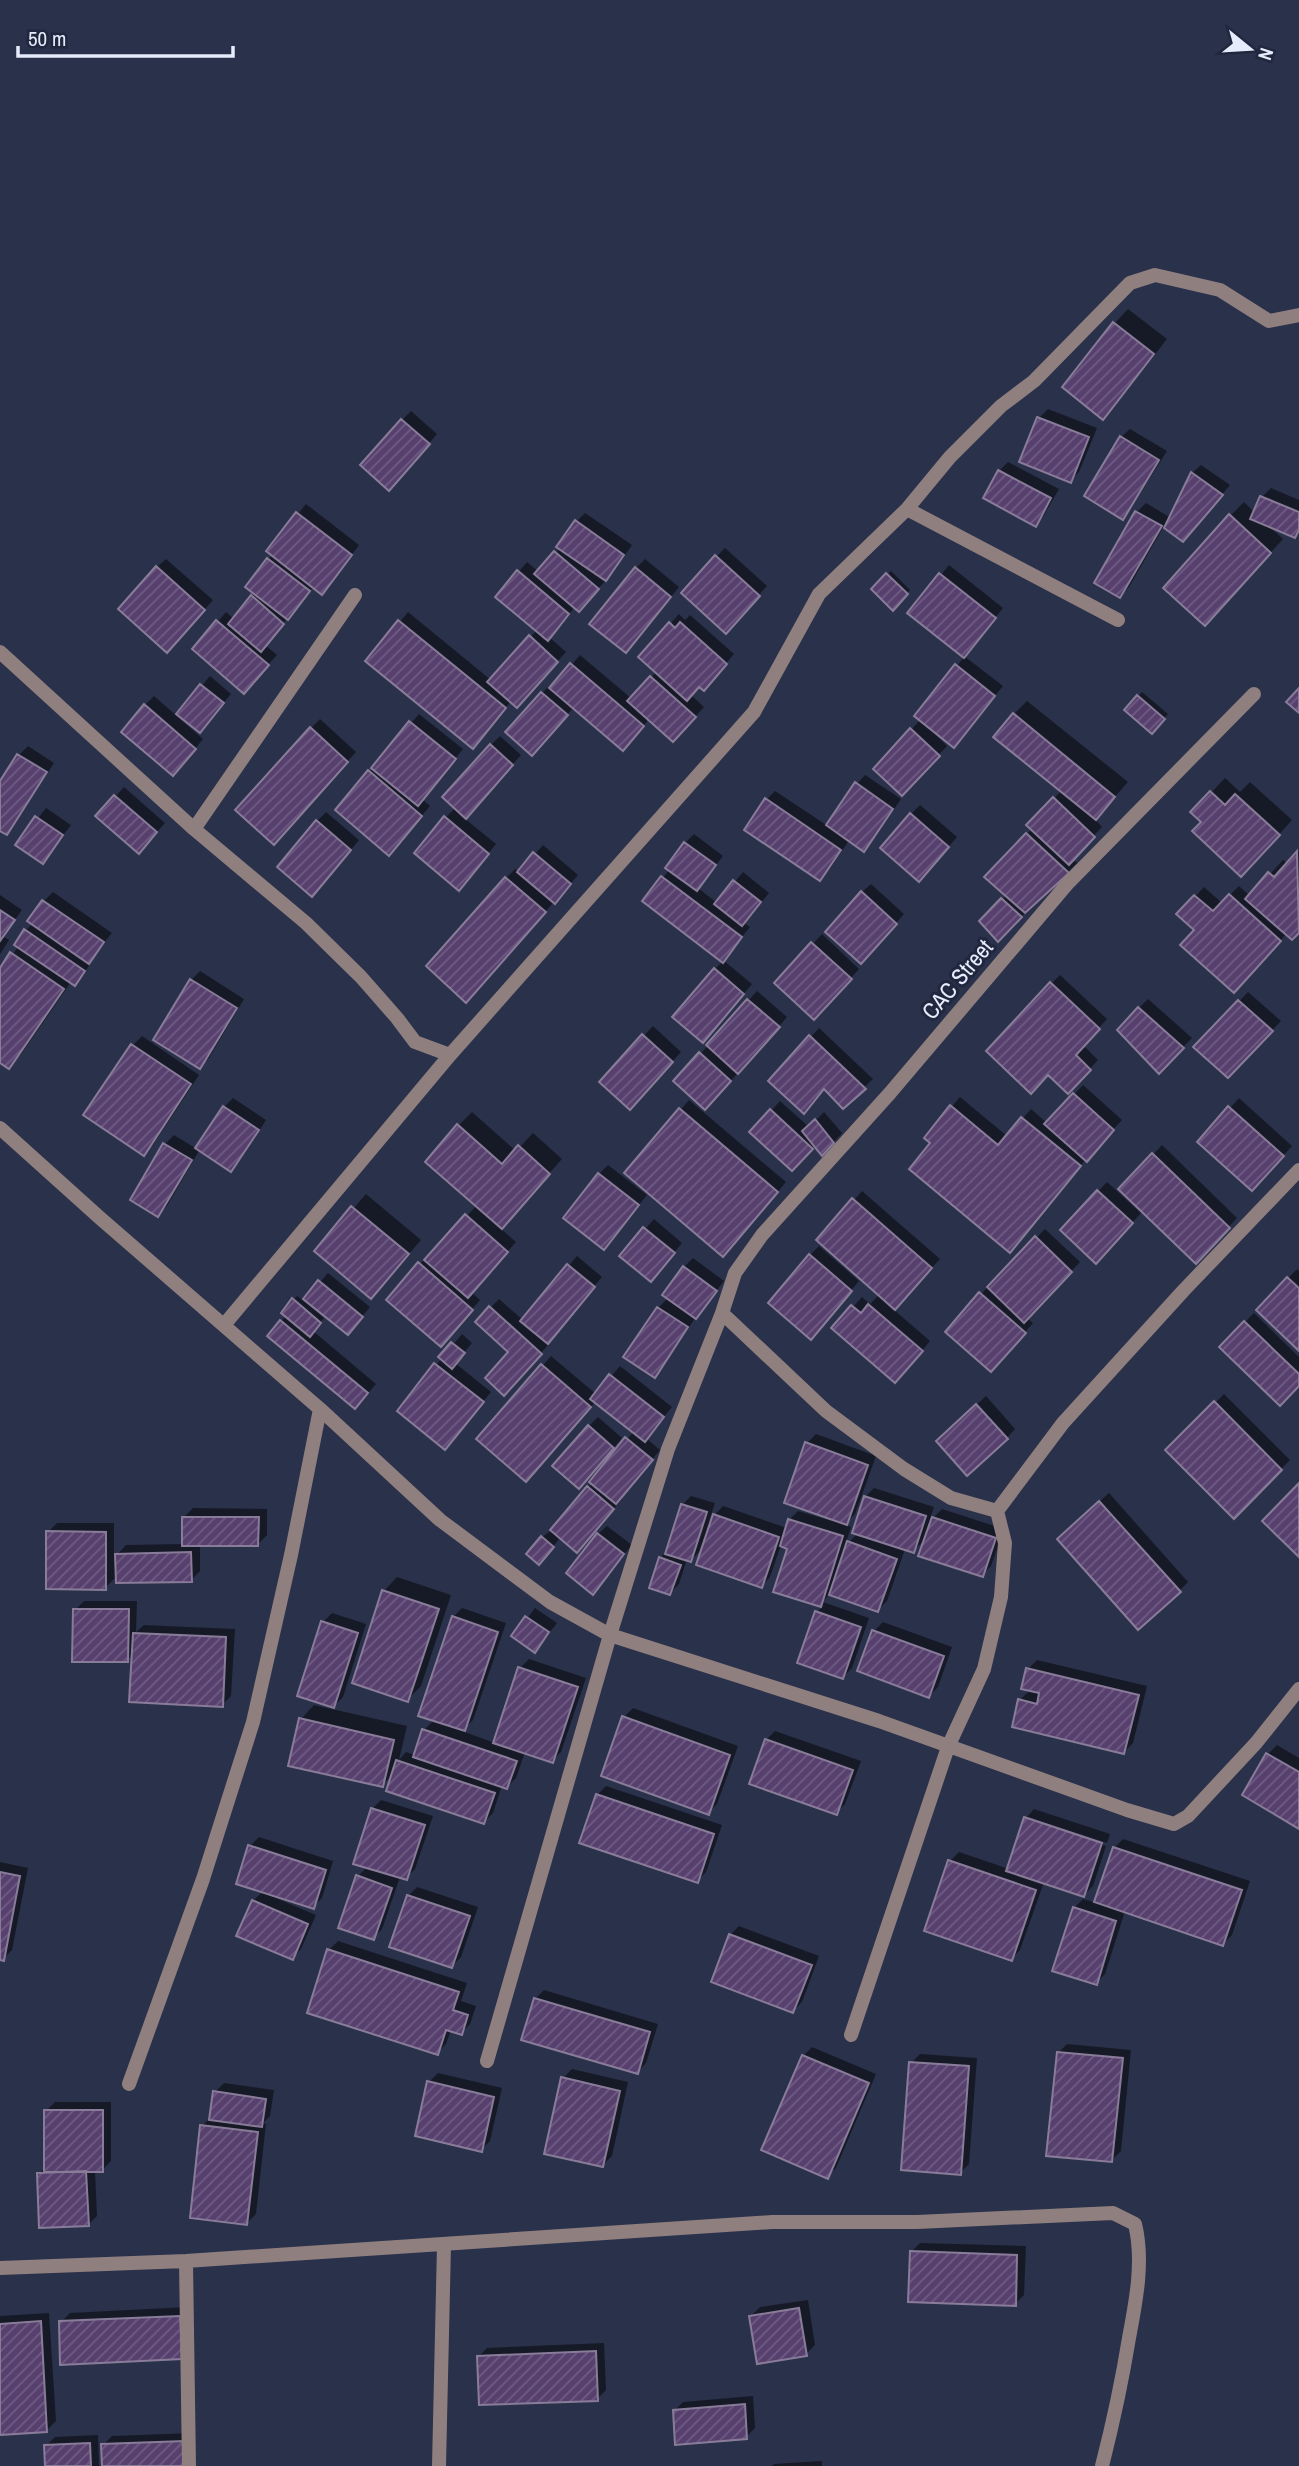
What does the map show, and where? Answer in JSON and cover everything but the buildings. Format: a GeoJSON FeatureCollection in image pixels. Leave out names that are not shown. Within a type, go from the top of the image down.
{"type":"FeatureCollection","features":[{"type":"Feature","properties":{"kind":"street"},"geometry":{"type":"LineString","coordinates":[[224,1325],[450,1055],[754,712],[819,594],[907,509],[950,457],[1001,406],[1034,381],[1130,283],[1155,275],[1220,290],[1269,321],[1299,315]]}},
{"type":"Feature","properties":{"kind":"street"},"geometry":{"type":"LineString","coordinates":[[907,509],[1118,620]]}},
{"type":"Feature","properties":{"kind":"street"},"geometry":{"type":"LineString","coordinates":[[194,829],[355,595]]}},
{"type":"Feature","properties":{"kind":"street"},"geometry":{"type":"LineString","coordinates":[[0,652],[194,829],[306,923],[361,977],[415,1042],[450,1055]]}},
{"type":"Feature","properties":{"kind":"street","name":"CAC Street"},"geometry":{"type":"LineString","coordinates":[[487,2062],[610,1635],[668,1449],[735,1273],[762,1236],[890,1093],[1068,883],[1254,694]]}},
{"type":"Feature","properties":{"kind":"street"},"geometry":{"type":"LineString","coordinates":[[0,1128],[320,1409],[440,1520],[550,1602],[610,1635],[879,1720],[1127,1810],[1174,1824],[1188,1816],[1256,1743],[1299,1689]]}},
{"type":"Feature","properties":{"kind":"street"},"geometry":{"type":"LineString","coordinates":[[851,2035],[948,1746],[984,1669],[1001,1597],[1005,1543],[998,1511],[1063,1423],[1184,1290],[1299,1170]]}},
{"type":"Feature","properties":{"kind":"street"},"geometry":{"type":"LineString","coordinates":[[722,1313],[826,1411],[904,1469],[951,1498],[998,1511]]}},
{"type":"Feature","properties":{"kind":"street"},"geometry":{"type":"LineString","coordinates":[[130,2084],[203,1879],[253,1722],[291,1555],[320,1409]]}},
{"type":"Feature","properties":{"kind":"street"},"geometry":{"type":"LineString","coordinates":[[0,2268],[186,2261],[772,2222],[917,2222],[1113,2213],[1135,2224],[1140,2242],[1137,2294],[1118,2402],[1102,2466]]}},
{"type":"Feature","properties":{"kind":"street"},"geometry":{"type":"LineString","coordinates":[[439,2466],[444,2245]]}},
{"type":"Feature","properties":{"kind":"street"},"geometry":{"type":"LineString","coordinates":[[186,2261],[189,2466]]}}]}
